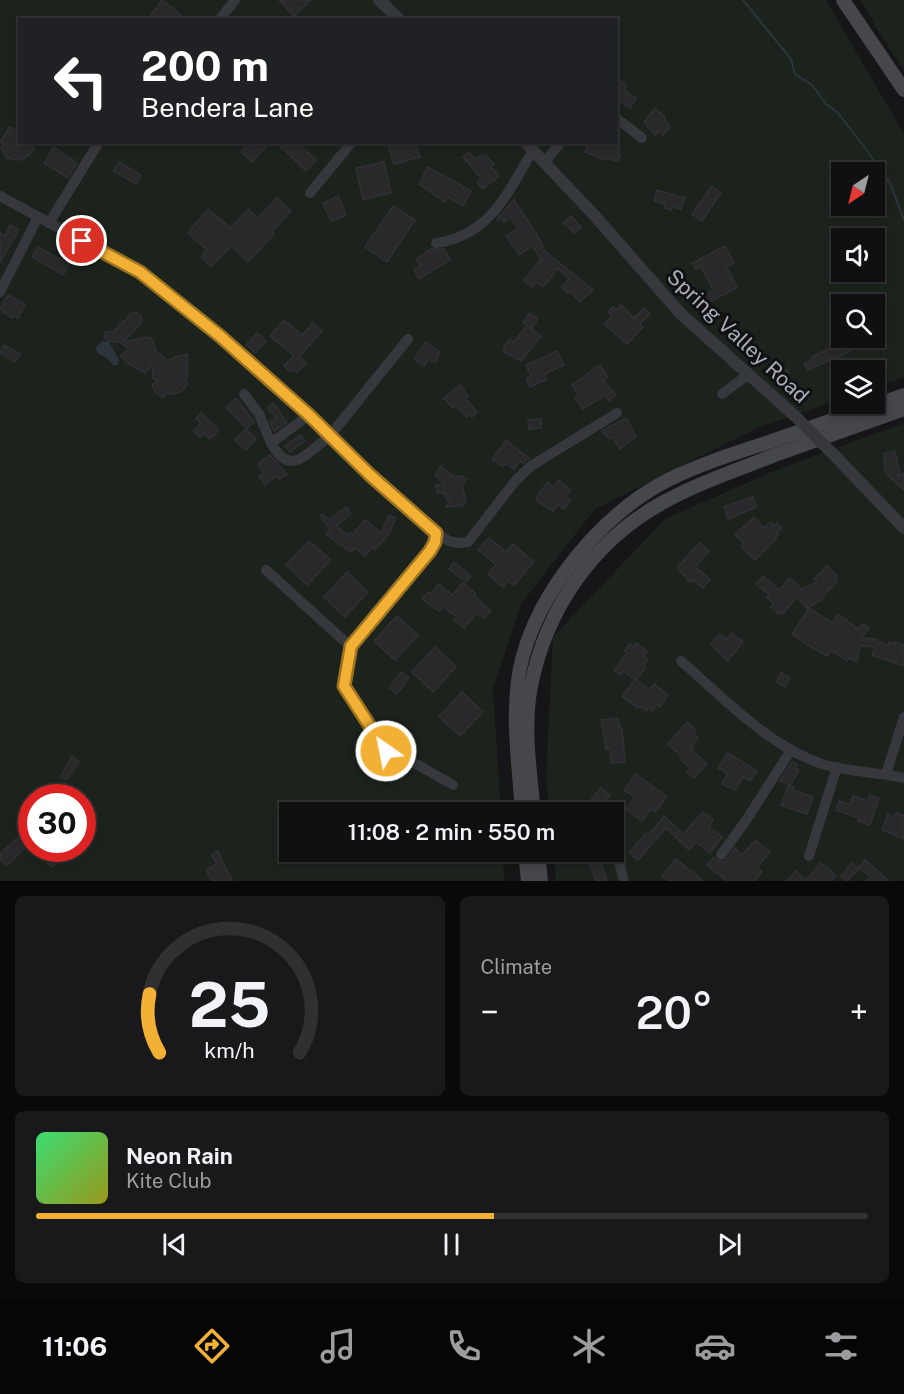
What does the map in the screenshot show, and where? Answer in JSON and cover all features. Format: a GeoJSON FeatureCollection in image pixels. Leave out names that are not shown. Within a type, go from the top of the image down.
{"type":"FeatureCollection","features":[{"type":"Feature","properties":{"kind":"main road"},"geometry":{"type":"LineString","coordinates":[[843,0],[904,90]]}},
{"type":"Feature","properties":{"kind":"main road"},"geometry":{"type":"LineString","coordinates":[[521,802],[515,718],[523,654],[532,628],[554,587],[589,542],[620,513],[666,481],[703,464],[904,395]]}},
{"type":"Feature","properties":{"kind":"main road"},"geometry":{"type":"LineString","coordinates":[[533,802],[528,756],[528,722],[537,658],[554,614],[570,587],[589,563],[618,533],[660,504],[700,483],[904,409]]}},
{"type":"Feature","properties":{"kind":"main road"},"geometry":{"type":"LineString","coordinates":[[526,862],[528,881]]}},
{"type":"Feature","properties":{"kind":"main road"},"geometry":{"type":"LineString","coordinates":[[539,862],[541,881]]}},
{"type":"Feature","properties":{"kind":"street"},"geometry":{"type":"LineString","coordinates":[[221,18],[235,0]]}},
{"type":"Feature","properties":{"kind":"street"},"geometry":{"type":"LineString","coordinates":[[384,2],[398,18]]}},
{"type":"Feature","properties":{"kind":"street"},"geometry":{"type":"LineString","coordinates":[[618,120],[642,138]]}},
{"type":"Feature","properties":{"kind":"street"},"geometry":{"type":"LineString","coordinates":[[49,223],[98,144]]}},
{"type":"Feature","properties":{"kind":"street"},"geometry":{"type":"LineString","coordinates":[[310,193],[350,144]]}},
{"type":"Feature","properties":{"kind":"street"},"geometry":{"type":"LineString","coordinates":[[544,163],[559,144]]}},
{"type":"Feature","properties":{"kind":"street"},"geometry":{"type":"LineString","coordinates":[[436,243],[462,236],[476,229],[489,218],[508,192],[529,146]]}},
{"type":"Feature","properties":{"kind":"street","name":"Spring Valley Road"},"geometry":{"type":"LineString","coordinates":[[529,146],[594,215],[670,303],[795,416],[904,528]]}},
{"type":"Feature","properties":{"kind":"street"},"geometry":{"type":"LineString","coordinates":[[0,196],[140,272],[220,336],[436,533],[449,541],[468,542],[516,480],[531,466],[616,413]]}},
{"type":"Feature","properties":{"kind":"street"},"geometry":{"type":"LineString","coordinates":[[0,292],[38,217]]}},
{"type":"Feature","properties":{"kind":"street"},"geometry":{"type":"LineString","coordinates":[[244,394],[259,414],[275,453],[283,460],[292,462],[303,458],[329,437],[408,339]]}},
{"type":"Feature","properties":{"kind":"street"},"geometry":{"type":"LineString","coordinates":[[722,394],[749,374]]}},
{"type":"Feature","properties":{"kind":"street"},"geometry":{"type":"LineString","coordinates":[[270,443],[309,415]]}},
{"type":"Feature","properties":{"kind":"street"},"geometry":{"type":"LineString","coordinates":[[436,533],[435,542],[430,551],[351,646],[344,686],[386,751],[404,757],[453,785]]}},
{"type":"Feature","properties":{"kind":"street"},"geometry":{"type":"LineString","coordinates":[[266,570],[351,646]]}},
{"type":"Feature","properties":{"kind":"street"},"geometry":{"type":"LineString","coordinates":[[681,661],[755,725],[791,750],[823,764],[904,778]]}},
{"type":"Feature","properties":{"kind":"street"},"geometry":{"type":"LineString","coordinates":[[886,774],[904,717]]}},
{"type":"Feature","properties":{"kind":"street"},"geometry":{"type":"LineString","coordinates":[[721,855],[791,750]]}},
{"type":"Feature","properties":{"kind":"street"},"geometry":{"type":"LineString","coordinates":[[809,856],[837,767]]}},
{"type":"Feature","properties":{"kind":"street"},"geometry":{"type":"LineString","coordinates":[[619,862],[624,881]]}},
{"type":"Feature","properties":{"kind":"shaded area"},"geometry":{"type":"Polygon","coordinates":[[[0,0],[826,0],[904,134],[904,377],[885,384],[885,360],[831,360],[831,402],[757,428],[595,509],[521,604],[493,689],[500,802],[279,802],[279,862],[503,862],[504,881],[0,881],[0,0]]]}},
{"type":"Feature","properties":{"kind":"shaded area"},"geometry":{"type":"Polygon","coordinates":[[[860,0],[904,0],[904,70],[873,23],[860,0]]]}},
{"type":"Feature","properties":{"kind":"shaded area"},"geometry":{"type":"Polygon","coordinates":[[[102,341],[109,342],[119,360],[117,365],[113,365],[107,358],[97,353],[96,347],[102,341]]]}},
{"type":"Feature","properties":{"kind":"shaded area"},"geometry":{"type":"Polygon","coordinates":[[[904,423],[904,881],[556,881],[554,862],[624,862],[624,802],[549,802],[546,779],[553,637],[665,519],[776,470],[904,423]]]}},
{"type":"Feature","properties":{"kind":"building"},"geometry":{"type":"Polygon","coordinates":[[[162,0],[184,18],[148,18],[162,0]]]}},
{"type":"Feature","properties":{"kind":"building"},"geometry":{"type":"Polygon","coordinates":[[[279,0],[311,0],[294,16],[279,0]]]}},
{"type":"Feature","properties":{"kind":"building"},"geometry":{"type":"Polygon","coordinates":[[[618,79],[627,86],[624,90],[636,98],[630,108],[621,102],[618,106],[618,79]]]}},
{"type":"Feature","properties":{"kind":"building"},"geometry":{"type":"Polygon","coordinates":[[[655,108],[665,117],[665,121],[670,126],[663,135],[658,131],[655,135],[644,122],[655,108]]]}},
{"type":"Feature","properties":{"kind":"building"},"geometry":{"type":"Polygon","coordinates":[[[10,127],[18,132],[18,144],[34,144],[32,147],[34,149],[23,160],[7,158],[1,148],[4,144],[0,142],[10,127]]]}},
{"type":"Feature","properties":{"kind":"building"},"geometry":{"type":"Polygon","coordinates":[[[248,144],[267,144],[252,162],[241,152],[248,144]]]}},
{"type":"Feature","properties":{"kind":"building"},"geometry":{"type":"Polygon","coordinates":[[[278,144],[299,144],[316,160],[306,171],[278,144]]]}},
{"type":"Feature","properties":{"kind":"building"},"geometry":{"type":"Polygon","coordinates":[[[388,144],[416,144],[420,157],[394,164],[388,144]]]}},
{"type":"Feature","properties":{"kind":"building"},"geometry":{"type":"Polygon","coordinates":[[[588,144],[618,144],[620,148],[618,153],[621,154],[618,161],[606,158],[605,160],[585,152],[588,144]]]}},
{"type":"Feature","properties":{"kind":"building"},"geometry":{"type":"Polygon","coordinates":[[[54,147],[77,163],[68,178],[44,163],[54,147]]]}},
{"type":"Feature","properties":{"kind":"building"},"geometry":{"type":"Polygon","coordinates":[[[469,152],[475,159],[485,154],[494,165],[491,167],[499,176],[483,189],[477,182],[481,178],[463,157],[469,152]]]}},
{"type":"Feature","properties":{"kind":"building"},"geometry":{"type":"Polygon","coordinates":[[[119,162],[141,175],[136,184],[113,171],[119,162]]]}},
{"type":"Feature","properties":{"kind":"building"},"geometry":{"type":"Polygon","coordinates":[[[384,162],[391,193],[363,199],[356,168],[384,162]]]}},
{"type":"Feature","properties":{"kind":"building"},"geometry":{"type":"Polygon","coordinates":[[[428,167],[471,191],[463,206],[448,197],[445,202],[419,184],[428,167]]]}},
{"type":"Feature","properties":{"kind":"building"},"geometry":{"type":"Polygon","coordinates":[[[712,186],[721,193],[702,221],[692,214],[712,186]]]}},
{"type":"Feature","properties":{"kind":"building"},"geometry":{"type":"Polygon","coordinates":[[[657,190],[685,198],[681,209],[664,208],[665,204],[654,201],[657,190]]]}},
{"type":"Feature","properties":{"kind":"building"},"geometry":{"type":"Polygon","coordinates":[[[338,196],[346,215],[331,221],[323,203],[338,196]]]}},
{"type":"Feature","properties":{"kind":"building"},"geometry":{"type":"Polygon","coordinates":[[[277,198],[291,211],[272,232],[274,234],[248,262],[231,246],[211,267],[201,257],[207,250],[188,233],[208,209],[231,228],[248,209],[258,218],[277,198]]]}},
{"type":"Feature","properties":{"kind":"building"},"geometry":{"type":"Polygon","coordinates":[[[514,200],[537,235],[543,246],[541,248],[593,290],[580,302],[570,291],[568,293],[561,287],[569,279],[558,268],[543,287],[536,282],[532,287],[524,280],[541,259],[532,246],[519,255],[506,236],[518,228],[510,217],[504,222],[501,218],[498,221],[497,219],[514,200]]]}},
{"type":"Feature","properties":{"kind":"building"},"geometry":{"type":"Polygon","coordinates":[[[393,206],[415,220],[387,262],[365,247],[393,206]]]}},
{"type":"Feature","properties":{"kind":"building"},"geometry":{"type":"Polygon","coordinates":[[[571,216],[581,227],[575,233],[563,223],[571,216]]]}},
{"type":"Feature","properties":{"kind":"building"},"geometry":{"type":"Polygon","coordinates":[[[10,225],[19,230],[0,262],[0,233],[5,236],[10,225]]]}},
{"type":"Feature","properties":{"kind":"building"},"geometry":{"type":"Polygon","coordinates":[[[725,246],[734,263],[727,267],[737,288],[707,303],[703,296],[713,290],[701,267],[695,269],[692,263],[725,246]]]}},
{"type":"Feature","properties":{"kind":"building"},"geometry":{"type":"Polygon","coordinates":[[[38,247],[69,264],[63,275],[32,257],[38,247]]]}},
{"type":"Feature","properties":{"kind":"building"},"geometry":{"type":"Polygon","coordinates":[[[431,249],[444,249],[450,260],[419,279],[414,270],[420,266],[416,259],[431,249]]]}},
{"type":"Feature","properties":{"kind":"building"},"geometry":{"type":"Polygon","coordinates":[[[8,295],[25,304],[18,318],[13,316],[12,318],[0,309],[8,295]]]}},
{"type":"Feature","properties":{"kind":"building"},"geometry":{"type":"Polygon","coordinates":[[[621,305],[634,318],[644,308],[650,314],[640,324],[643,327],[627,344],[604,324],[612,316],[608,312],[613,307],[616,310],[621,305]]]}},
{"type":"Feature","properties":{"kind":"building"},"geometry":{"type":"Polygon","coordinates":[[[136,312],[141,316],[142,322],[123,342],[151,338],[155,350],[168,361],[187,354],[186,381],[188,384],[182,391],[174,394],[167,393],[163,398],[156,393],[152,385],[158,381],[153,378],[152,365],[145,373],[126,362],[121,356],[129,349],[119,342],[108,341],[104,337],[105,332],[114,331],[123,321],[125,322],[130,314],[136,312]]]}},
{"type":"Feature","properties":{"kind":"building"},"geometry":{"type":"Polygon","coordinates":[[[530,313],[538,319],[531,328],[523,322],[530,313]]]}},
{"type":"Feature","properties":{"kind":"building"},"geometry":{"type":"Polygon","coordinates":[[[284,320],[302,335],[313,323],[322,331],[299,357],[306,363],[297,372],[294,369],[291,372],[284,366],[294,356],[270,336],[284,320]]]}},
{"type":"Feature","properties":{"kind":"building"},"geometry":{"type":"Polygon","coordinates":[[[527,325],[541,336],[521,361],[503,352],[505,349],[503,348],[510,339],[514,342],[527,325]]]}},
{"type":"Feature","properties":{"kind":"building"},"geometry":{"type":"Polygon","coordinates":[[[257,333],[266,341],[255,353],[246,345],[257,333]]]}},
{"type":"Feature","properties":{"kind":"building"},"geometry":{"type":"Polygon","coordinates":[[[426,342],[440,352],[435,363],[429,359],[424,366],[414,359],[426,342]]]}},
{"type":"Feature","properties":{"kind":"building"},"geometry":{"type":"Polygon","coordinates":[[[4,345],[20,354],[15,362],[0,353],[4,345]]]}},
{"type":"Feature","properties":{"kind":"building"},"geometry":{"type":"Polygon","coordinates":[[[831,348],[836,350],[855,349],[808,370],[804,364],[813,360],[812,357],[831,348]]]}},
{"type":"Feature","properties":{"kind":"building"},"geometry":{"type":"Polygon","coordinates":[[[557,351],[564,365],[545,374],[547,379],[530,387],[526,378],[531,376],[526,365],[557,351]]]}},
{"type":"Feature","properties":{"kind":"building"},"geometry":{"type":"Polygon","coordinates":[[[600,365],[608,377],[603,380],[616,395],[609,401],[605,395],[583,409],[575,398],[579,395],[572,385],[600,365]]]}},
{"type":"Feature","properties":{"kind":"building"},"geometry":{"type":"Polygon","coordinates":[[[781,365],[789,372],[777,380],[771,375],[781,365]]]}},
{"type":"Feature","properties":{"kind":"building"},"geometry":{"type":"Polygon","coordinates":[[[460,385],[468,396],[465,398],[477,412],[472,417],[469,414],[466,417],[456,405],[453,408],[444,398],[460,385]]]}},
{"type":"Feature","properties":{"kind":"building"},"geometry":{"type":"Polygon","coordinates":[[[236,398],[254,422],[247,429],[226,407],[236,398]]]}},
{"type":"Feature","properties":{"kind":"building"},"geometry":{"type":"Polygon","coordinates":[[[273,403],[287,422],[274,431],[270,422],[276,418],[268,408],[273,403]]]}},
{"type":"Feature","properties":{"kind":"building"},"geometry":{"type":"Polygon","coordinates":[[[201,413],[219,430],[210,439],[204,433],[200,437],[193,431],[201,423],[196,419],[201,413]]]}},
{"type":"Feature","properties":{"kind":"building"},"geometry":{"type":"Polygon","coordinates":[[[626,418],[636,437],[620,449],[612,437],[609,439],[602,431],[626,418]]]}},
{"type":"Feature","properties":{"kind":"building"},"geometry":{"type":"Polygon","coordinates":[[[541,419],[541,428],[529,429],[528,420],[541,419]]]}},
{"type":"Feature","properties":{"kind":"building"},"geometry":{"type":"Polygon","coordinates":[[[246,429],[256,439],[246,450],[235,440],[246,429]]]}},
{"type":"Feature","properties":{"kind":"building"},"geometry":{"type":"Polygon","coordinates":[[[301,435],[305,441],[290,452],[285,446],[301,435]]]}},
{"type":"Feature","properties":{"kind":"building"},"geometry":{"type":"Polygon","coordinates":[[[506,440],[529,458],[523,463],[520,461],[514,469],[506,463],[503,467],[492,459],[506,440]]]}},
{"type":"Feature","properties":{"kind":"building"},"geometry":{"type":"Polygon","coordinates":[[[895,451],[900,476],[904,473],[904,490],[885,473],[884,454],[895,451]]]}},
{"type":"Feature","properties":{"kind":"building"},"geometry":{"type":"Polygon","coordinates":[[[270,455],[287,474],[279,480],[276,476],[265,485],[259,477],[264,473],[258,464],[270,455]]]}},
{"type":"Feature","properties":{"kind":"building"},"geometry":{"type":"Polygon","coordinates":[[[441,466],[454,477],[462,476],[467,479],[462,485],[466,501],[461,506],[446,507],[450,502],[444,493],[438,493],[436,485],[445,484],[435,475],[441,466]]]}},
{"type":"Feature","properties":{"kind":"building"},"geometry":{"type":"Polygon","coordinates":[[[559,480],[571,490],[566,496],[571,500],[564,509],[558,505],[553,511],[537,501],[536,497],[548,482],[554,487],[559,480]]]}},
{"type":"Feature","properties":{"kind":"building"},"geometry":{"type":"Polygon","coordinates":[[[753,497],[756,507],[728,519],[724,507],[753,497]]]}},
{"type":"Feature","properties":{"kind":"building"},"geometry":{"type":"Polygon","coordinates":[[[346,507],[351,514],[336,526],[348,535],[350,533],[352,535],[365,520],[381,533],[389,515],[396,518],[388,535],[375,550],[373,548],[375,545],[365,556],[355,548],[351,552],[326,534],[330,529],[320,516],[322,514],[330,520],[346,507]]]}},
{"type":"Feature","properties":{"kind":"building"},"geometry":{"type":"Polygon","coordinates":[[[754,517],[764,528],[771,522],[774,526],[777,523],[782,528],[777,532],[779,534],[776,539],[755,560],[741,546],[744,544],[735,535],[754,517]]]}},
{"type":"Feature","properties":{"kind":"building"},"geometry":{"type":"Polygon","coordinates":[[[489,538],[506,552],[513,544],[534,562],[514,585],[508,581],[503,587],[488,574],[496,565],[478,550],[489,538]]]}},
{"type":"Feature","properties":{"kind":"building"},"geometry":{"type":"Polygon","coordinates":[[[309,541],[331,560],[307,585],[286,565],[309,541]]]}},
{"type":"Feature","properties":{"kind":"building"},"geometry":{"type":"Polygon","coordinates":[[[699,543],[709,551],[695,567],[710,579],[703,588],[693,580],[690,582],[677,568],[699,543]]]}},
{"type":"Feature","properties":{"kind":"building"},"geometry":{"type":"Polygon","coordinates":[[[454,562],[471,576],[466,582],[449,569],[454,562]]]}},
{"type":"Feature","properties":{"kind":"building"},"geometry":{"type":"Polygon","coordinates":[[[827,566],[837,576],[835,579],[837,582],[822,597],[823,599],[807,608],[797,597],[783,614],[781,612],[779,614],[771,607],[774,604],[767,598],[769,595],[756,584],[763,576],[779,590],[790,578],[802,589],[817,582],[814,579],[827,566]]]}},
{"type":"Feature","properties":{"kind":"building"},"geometry":{"type":"Polygon","coordinates":[[[347,572],[368,592],[345,617],[324,597],[347,572]]]}},
{"type":"Feature","properties":{"kind":"building"},"geometry":{"type":"Polygon","coordinates":[[[463,583],[491,611],[484,619],[477,613],[464,628],[454,620],[457,617],[443,607],[439,611],[422,599],[428,592],[431,594],[439,584],[452,595],[463,583]]]}},
{"type":"Feature","properties":{"kind":"building"},"geometry":{"type":"Polygon","coordinates":[[[809,608],[832,623],[838,614],[858,629],[863,624],[869,628],[861,638],[876,639],[888,645],[889,642],[893,644],[894,642],[904,645],[904,666],[872,655],[875,647],[860,646],[857,662],[849,658],[847,661],[831,650],[827,656],[808,645],[792,634],[809,608]]]}},
{"type":"Feature","properties":{"kind":"building"},"geometry":{"type":"Polygon","coordinates":[[[397,616],[418,635],[395,660],[374,641],[397,616]]]}},
{"type":"Feature","properties":{"kind":"building"},"geometry":{"type":"Polygon","coordinates":[[[731,633],[743,642],[728,661],[711,645],[719,634],[727,639],[731,633]]]}},
{"type":"Feature","properties":{"kind":"building"},"geometry":{"type":"Polygon","coordinates":[[[637,643],[647,651],[643,656],[648,659],[644,665],[646,667],[636,680],[650,690],[654,684],[668,695],[660,707],[657,704],[652,711],[649,708],[646,711],[639,706],[638,708],[622,696],[635,679],[623,671],[620,675],[614,671],[627,653],[624,651],[630,644],[634,647],[637,643]]]}},
{"type":"Feature","properties":{"kind":"building"},"geometry":{"type":"Polygon","coordinates":[[[435,647],[456,667],[433,692],[412,672],[435,647]]]}},
{"type":"Feature","properties":{"kind":"building"},"geometry":{"type":"Polygon","coordinates":[[[401,672],[409,678],[397,694],[389,688],[401,672]]]}},
{"type":"Feature","properties":{"kind":"building"},"geometry":{"type":"Polygon","coordinates":[[[781,672],[790,678],[785,687],[776,682],[781,672]]]}},
{"type":"Feature","properties":{"kind":"building"},"geometry":{"type":"Polygon","coordinates":[[[462,692],[483,712],[460,736],[439,717],[462,692]]]}},
{"type":"Feature","properties":{"kind":"building"},"geometry":{"type":"Polygon","coordinates":[[[618,718],[620,728],[622,728],[625,762],[611,763],[610,748],[606,749],[601,720],[618,718]]]}},
{"type":"Feature","properties":{"kind":"building"},"geometry":{"type":"Polygon","coordinates":[[[687,722],[696,730],[693,734],[698,738],[691,749],[707,764],[694,778],[687,772],[690,768],[681,760],[683,758],[668,744],[687,722]]]}},
{"type":"Feature","properties":{"kind":"building"},"geometry":{"type":"Polygon","coordinates":[[[728,753],[757,771],[750,781],[743,777],[735,790],[722,784],[728,774],[718,768],[728,753]]]}},
{"type":"Feature","properties":{"kind":"building"},"geometry":{"type":"Polygon","coordinates":[[[72,756],[79,762],[66,780],[61,776],[72,756]]]}},
{"type":"Feature","properties":{"kind":"building"},"geometry":{"type":"Polygon","coordinates":[[[792,762],[797,764],[795,768],[799,770],[790,786],[794,787],[793,790],[813,797],[807,814],[781,805],[789,785],[780,781],[792,762]]]}},
{"type":"Feature","properties":{"kind":"building"},"geometry":{"type":"Polygon","coordinates":[[[636,774],[667,797],[655,812],[651,809],[642,821],[626,809],[635,797],[624,790],[636,774]]]}},
{"type":"Feature","properties":{"kind":"building"},"geometry":{"type":"Polygon","coordinates":[[[601,788],[610,795],[604,802],[589,802],[601,788]]]}},
{"type":"Feature","properties":{"kind":"building"},"geometry":{"type":"Polygon","coordinates":[[[870,795],[879,798],[870,825],[858,821],[859,818],[836,810],[839,801],[850,805],[853,796],[868,801],[870,795]]]}},
{"type":"Feature","properties":{"kind":"building"},"geometry":{"type":"Polygon","coordinates":[[[703,812],[713,820],[709,827],[722,837],[710,853],[696,842],[689,850],[666,828],[638,860],[629,853],[646,833],[649,835],[664,816],[683,834],[703,812]]]}},
{"type":"Feature","properties":{"kind":"building"},"geometry":{"type":"Polygon","coordinates":[[[896,813],[904,816],[904,839],[882,830],[888,814],[894,817],[896,813]]]}},
{"type":"Feature","properties":{"kind":"building"},"geometry":{"type":"Polygon","coordinates":[[[18,837],[18,855],[7,865],[0,859],[0,854],[18,837]]]}},
{"type":"Feature","properties":{"kind":"building"},"geometry":{"type":"Polygon","coordinates":[[[755,840],[770,852],[757,867],[762,872],[754,881],[727,881],[707,865],[714,857],[717,861],[725,862],[735,848],[742,855],[755,840]]]}},
{"type":"Feature","properties":{"kind":"building"},"geometry":{"type":"Polygon","coordinates":[[[218,851],[233,881],[212,881],[206,870],[217,864],[211,855],[218,851]]]}},
{"type":"Feature","properties":{"kind":"building"},"geometry":{"type":"Polygon","coordinates":[[[676,859],[703,881],[669,881],[662,876],[676,859]]]}},
{"type":"Feature","properties":{"kind":"building"},"geometry":{"type":"Polygon","coordinates":[[[865,860],[889,881],[867,881],[871,877],[859,867],[865,860]]]}},
{"type":"Feature","properties":{"kind":"building"},"geometry":{"type":"Polygon","coordinates":[[[47,862],[58,862],[52,867],[47,862]]]}},
{"type":"Feature","properties":{"kind":"building"},"geometry":{"type":"Polygon","coordinates":[[[589,862],[600,862],[607,881],[596,881],[589,862]]]}},
{"type":"Feature","properties":{"kind":"building"},"geometry":{"type":"Polygon","coordinates":[[[821,863],[836,875],[831,881],[787,881],[796,871],[806,880],[821,863]]]}},
{"type":"Feature","properties":{"kind":"building"},"geometry":{"type":"Polygon","coordinates":[[[852,863],[859,869],[847,881],[841,876],[852,863]]]}},
{"type":"Feature","properties":{"kind":"waterway"},"geometry":{"type":"LineString","coordinates":[[743,0],[791,59],[795,74],[812,85],[826,104],[838,113],[868,152],[890,183],[904,220]]}},
{"type":"Feature","properties":{"kind":"route"},"geometry":{"type":"LineString","coordinates":[[82,241],[140,272],[220,336],[309,415],[329,437],[400,503],[436,533],[435,542],[415,571],[391,596],[351,646],[344,686],[386,751]]}}]}
